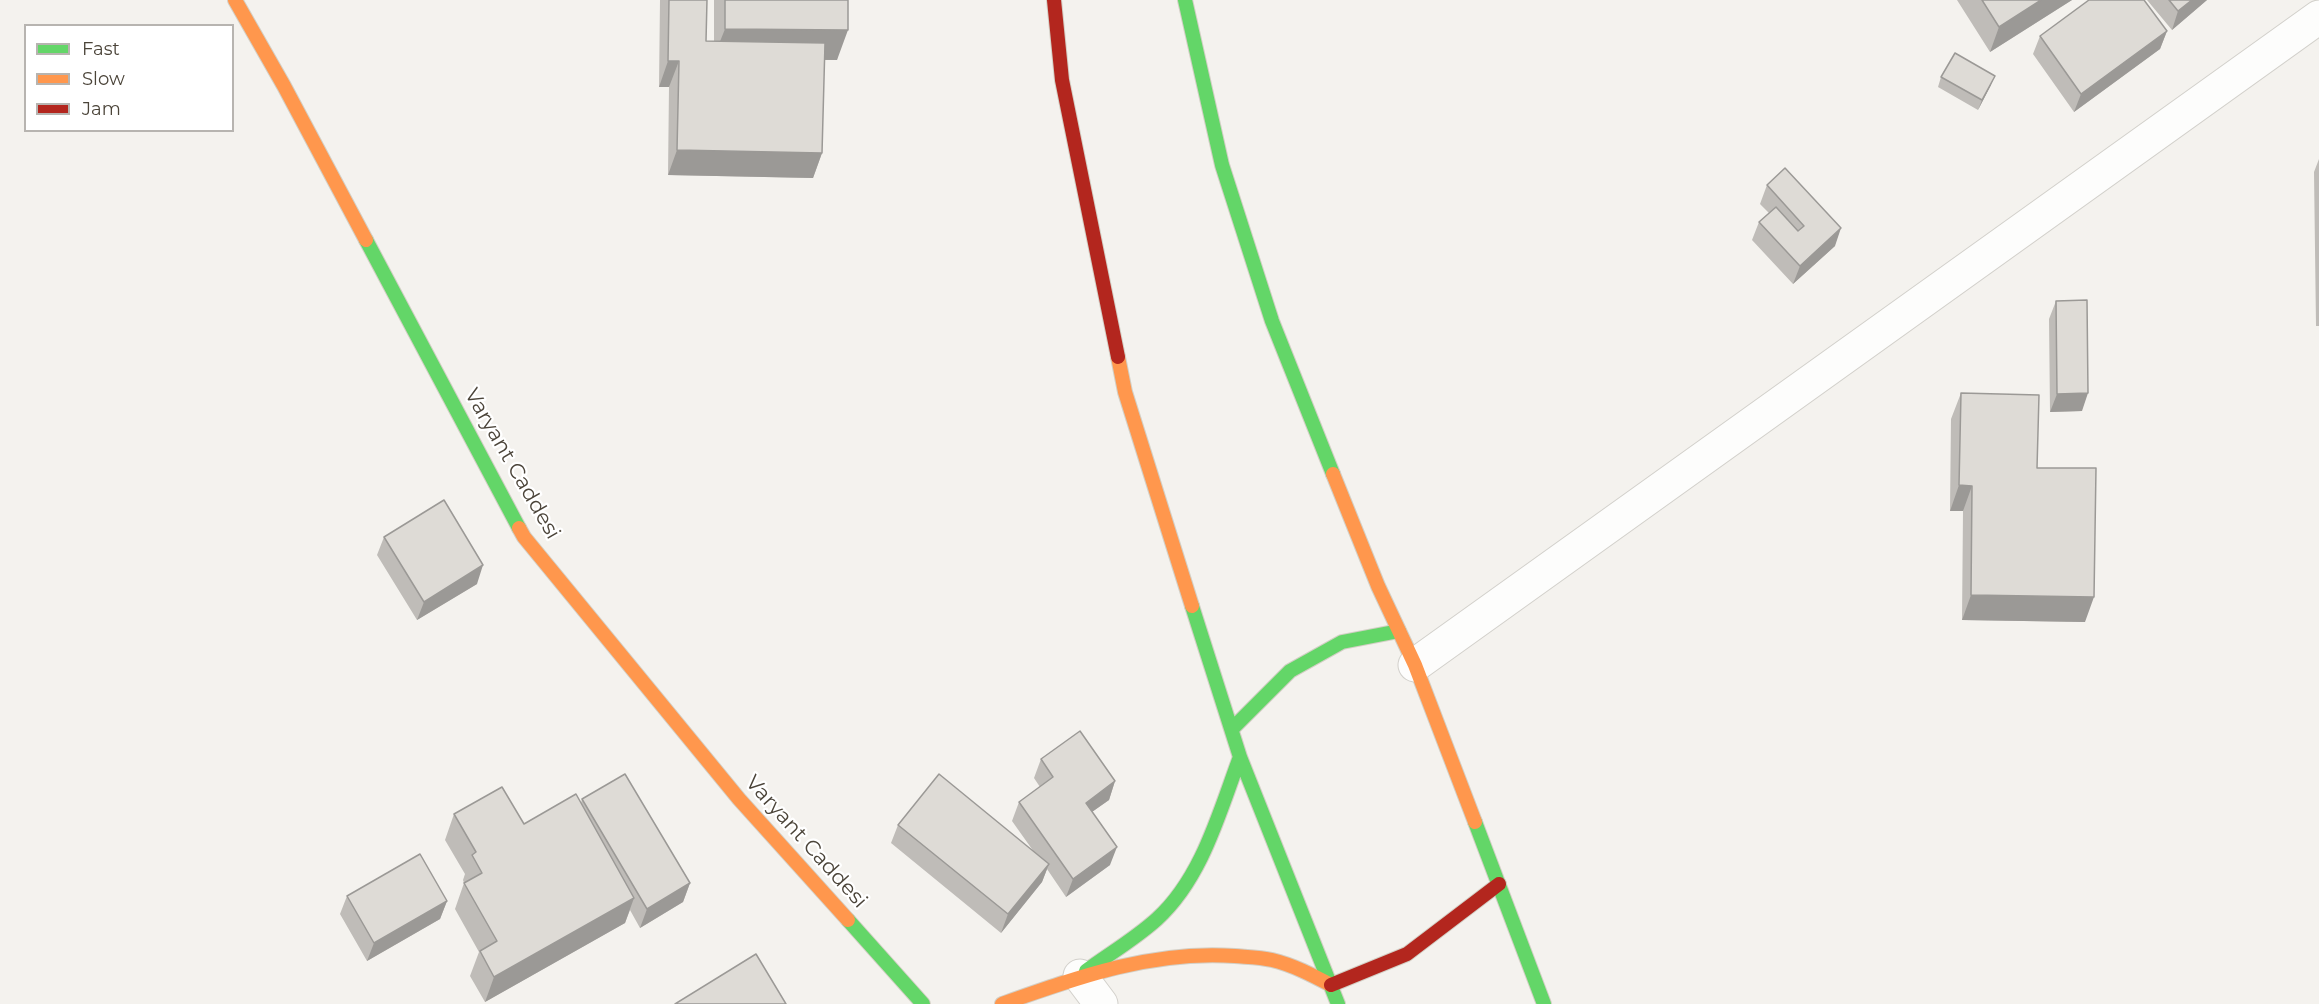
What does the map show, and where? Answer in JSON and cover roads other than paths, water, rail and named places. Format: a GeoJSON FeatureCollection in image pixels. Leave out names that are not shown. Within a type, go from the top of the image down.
{"type":"FeatureCollection","features":[{"type":"Feature","properties":{"kind":"main road","name":"Varyant Caddesi"},"geometry":{"type":"LineString","coordinates":[[235,0],[284,86],[524,537],[739,799],[923,1004]]}},
{"type":"Feature","properties":{"kind":"main road"},"geometry":{"type":"LineString","coordinates":[[1054,0],[1062,80],[1125,392],[1240,757],[1338,1004]]}},
{"type":"Feature","properties":{"kind":"main road"},"geometry":{"type":"LineString","coordinates":[[1185,0],[1193,44],[1222,165],[1272,321],[1378,586],[1415,665],[1544,1004]]}},
{"type":"Feature","properties":{"kind":"main road"},"geometry":{"type":"LineString","coordinates":[[1232,729],[1290,671],[1342,642],[1399,631]]}},
{"type":"Feature","properties":{"kind":"main road"},"geometry":{"type":"LineString","coordinates":[[1080,976],[1158,919],[1185,886],[1208,840],[1240,757]]}},
{"type":"Feature","properties":{"kind":"main road"},"geometry":{"type":"LineString","coordinates":[[1331,986],[1407,954],[1498,884]]}},
{"type":"Feature","properties":{"kind":"main road"},"geometry":{"type":"LineString","coordinates":[[1002,1004],[1080,976],[1169,957],[1202,954],[1269,959],[1298,968],[1331,986]]}},
{"type":"Feature","properties":{"kind":"street"},"geometry":{"type":"LineString","coordinates":[[1415,665],[2314,28]]}},
{"type":"Feature","properties":{"kind":"street"},"geometry":{"type":"LineString","coordinates":[[1080,976],[1101,1004]]}}]}
